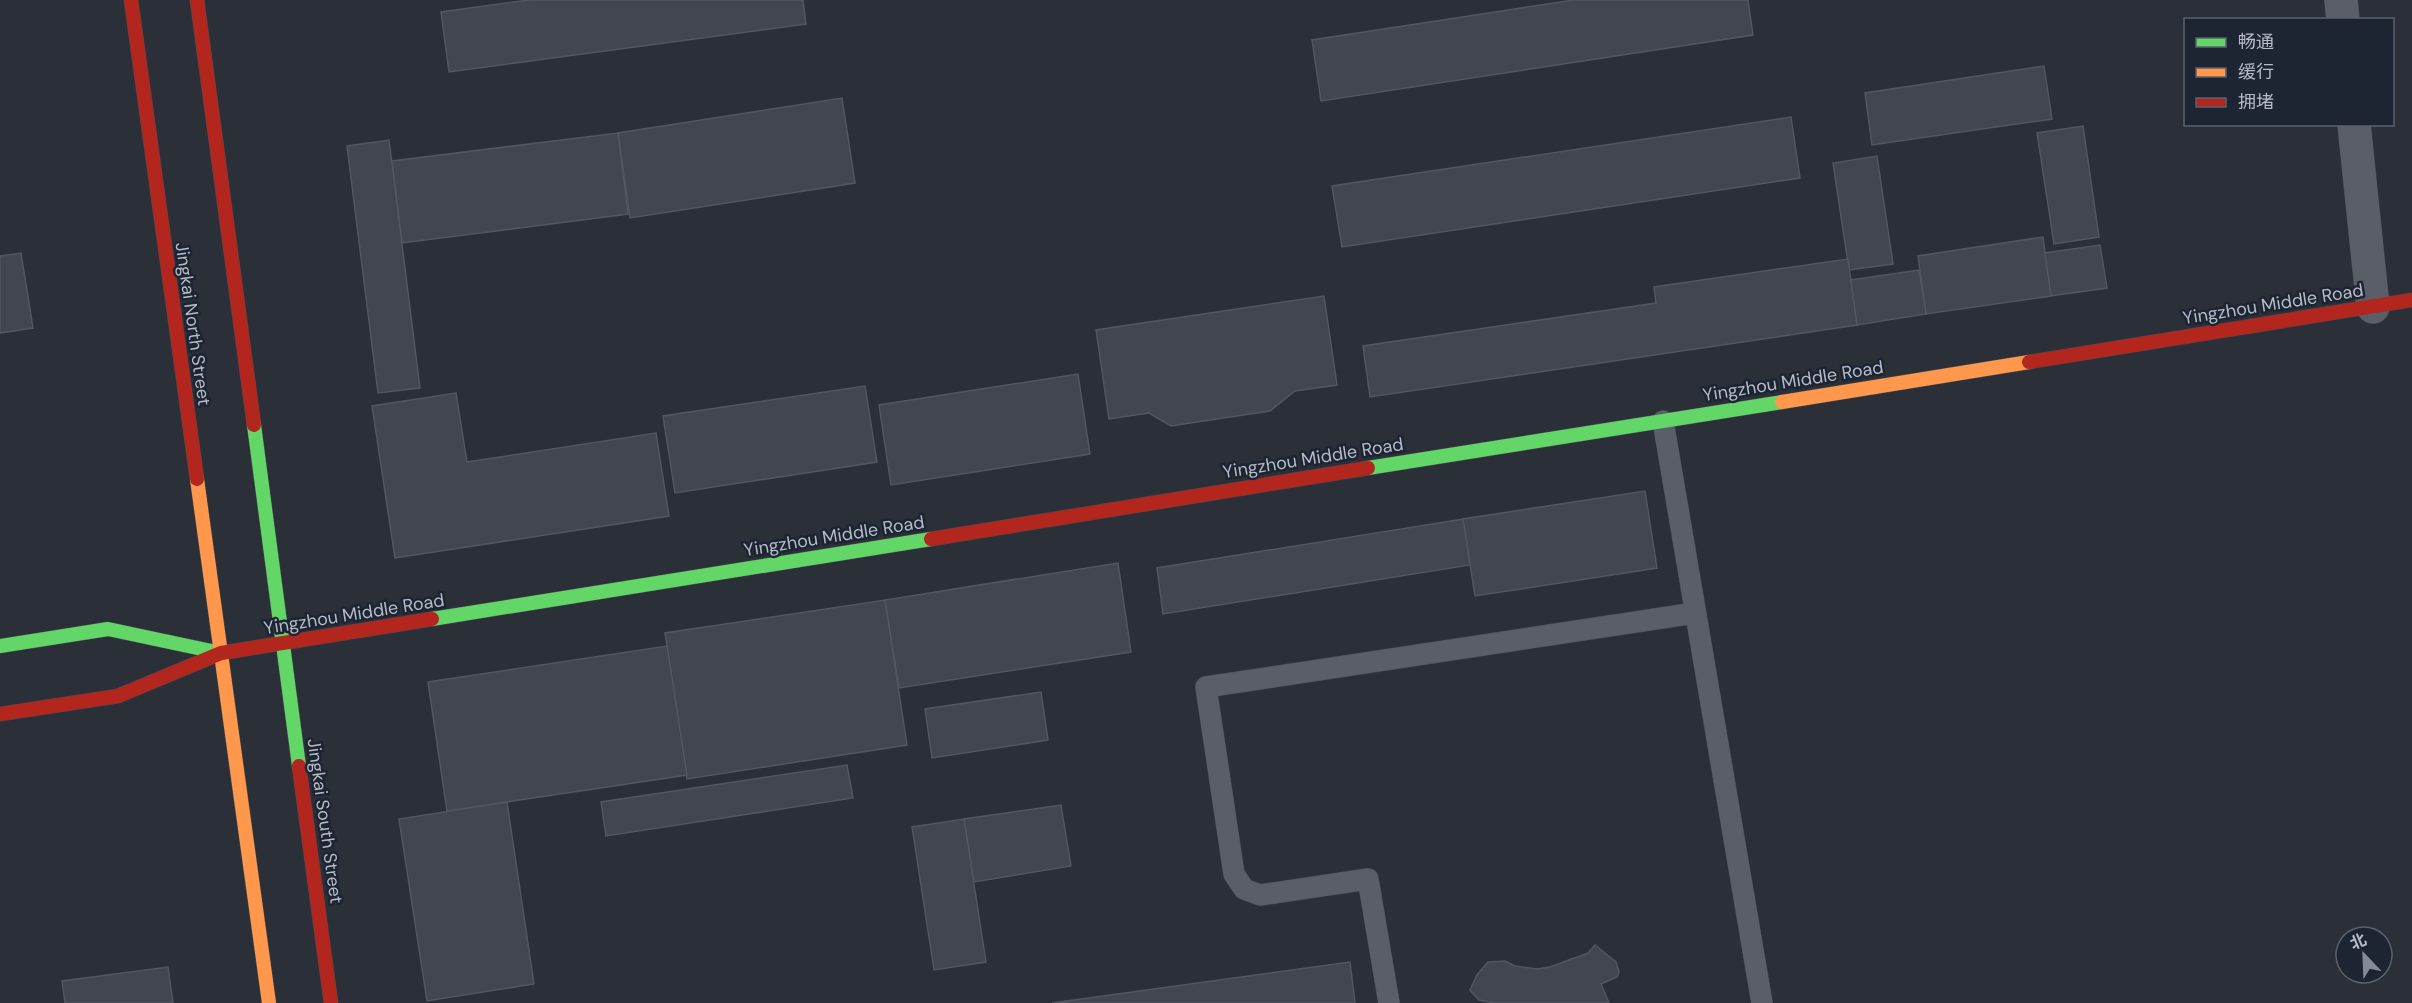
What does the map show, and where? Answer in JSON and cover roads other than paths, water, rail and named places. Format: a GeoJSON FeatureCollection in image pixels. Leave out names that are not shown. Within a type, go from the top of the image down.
{"type":"FeatureCollection","features":[{"type":"Feature","properties":{"kind":"main road","name":"Jingkai North Street"},"geometry":{"type":"LineString","coordinates":[[131,0],[221,653]]}},
{"type":"Feature","properties":{"kind":"main road"},"geometry":{"type":"LineString","coordinates":[[197,0],[283,643]]}},
{"type":"Feature","properties":{"kind":"main road","name":"Yingzhou Middle Road"},"geometry":{"type":"LineString","coordinates":[[221,653],[2412,300]]}},
{"type":"Feature","properties":{"kind":"main road"},"geometry":{"type":"LineString","coordinates":[[0,646],[108,629],[221,653]]}},
{"type":"Feature","properties":{"kind":"main road","name":"Jingkai South Street"},"geometry":{"type":"LineString","coordinates":[[283,643],[331,1003]]}},
{"type":"Feature","properties":{"kind":"main road"},"geometry":{"type":"LineString","coordinates":[[0,714],[118,696],[221,653]]}},
{"type":"Feature","properties":{"kind":"main road"},"geometry":{"type":"LineString","coordinates":[[221,653],[269,1003]]}},
{"type":"Feature","properties":{"kind":"street"},"geometry":{"type":"LineString","coordinates":[[2341,0],[2343,18]]}},
{"type":"Feature","properties":{"kind":"street"},"geometry":{"type":"LineString","coordinates":[[2354,126],[2373,307]]}},
{"type":"Feature","properties":{"kind":"lane"},"geometry":{"type":"LineString","coordinates":[[1663,421],[1762,1003]]}},
{"type":"Feature","properties":{"kind":"lane"},"geometry":{"type":"LineString","coordinates":[[1389,1003],[1368,879],[1260,894],[1244,889],[1234,874],[1206,687],[1695,613]]}}]}
